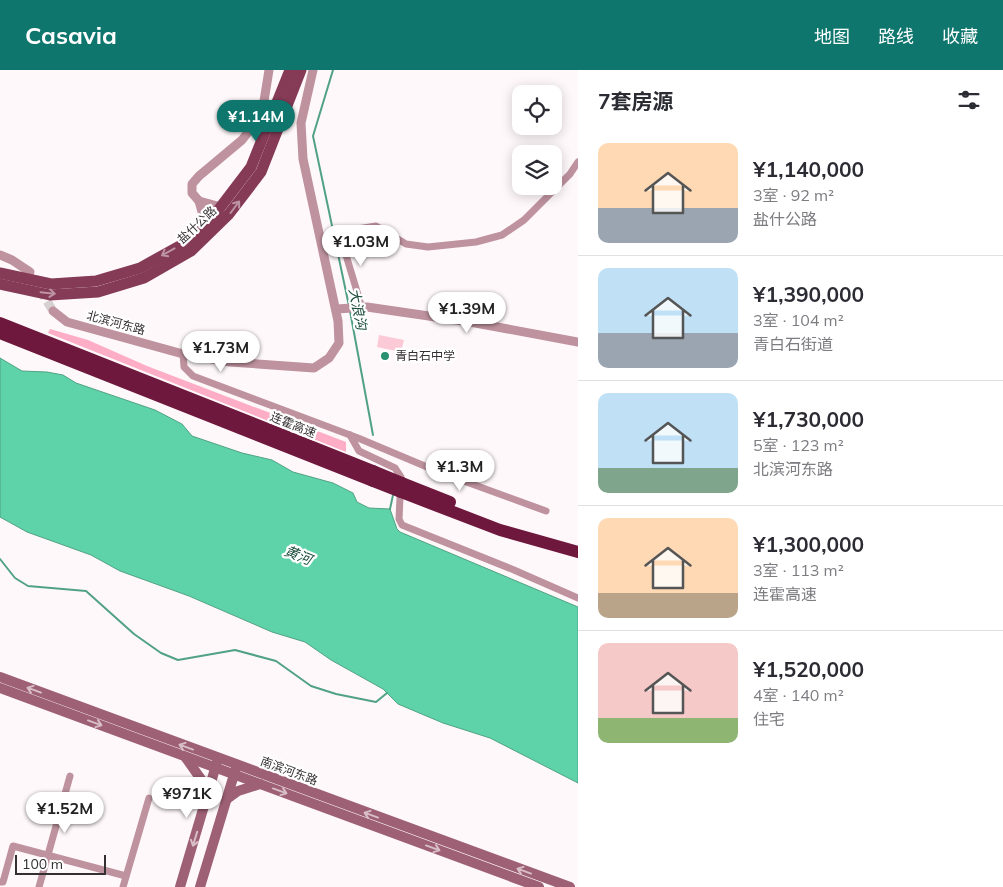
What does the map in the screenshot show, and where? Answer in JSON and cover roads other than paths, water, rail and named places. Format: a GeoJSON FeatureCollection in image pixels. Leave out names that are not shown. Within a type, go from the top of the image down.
{"type":"FeatureCollection","features":[{"type":"Feature","properties":{"kind":"highway","name":"连霍高速"},"geometry":{"type":"LineString","coordinates":[[0,323],[500,530],[578,552]]}},
{"type":"Feature","properties":{"kind":"highway","name":"连霍高速"},"geometry":{"type":"LineString","coordinates":[[0,333],[373,476]]}},
{"type":"Feature","properties":{"kind":"highway","name":"连霍高速"},"geometry":{"type":"LineString","coordinates":[[402,488],[503,522],[578,544]]}},
{"type":"Feature","properties":{"kind":"main road","name":"盐什公路"},"geometry":{"type":"LineString","coordinates":[[0,284],[50,294],[98,292],[144,278],[191,251],[229,214],[261,172],[290,70]]}},
{"type":"Feature","properties":{"kind":"main road","name":"盐什公路"},"geometry":{"type":"LineString","coordinates":[[0,274],[51,284],[96,281],[140,268],[185,243],[206,226],[251,167],[301,70]]}},
{"type":"Feature","properties":{"kind":"main road","name":"南滨河东路"},"geometry":{"type":"LineString","coordinates":[[0,678],[217,764],[478,860],[539,887]]}},
{"type":"Feature","properties":{"kind":"main road","name":"南滨河东路"},"geometry":{"type":"LineString","coordinates":[[0,688],[185,757],[217,764]]}},
{"type":"Feature","properties":{"kind":"main road"},"geometry":{"type":"LineString","coordinates":[[185,757],[203,782],[208,795]]}},
{"type":"Feature","properties":{"kind":"main road"},"geometry":{"type":"LineString","coordinates":[[180,887],[217,764]]}},
{"type":"Feature","properties":{"kind":"main road","name":"南滨河东路"},"geometry":{"type":"LineString","coordinates":[[235,770],[260,784],[478,860],[570,887]]}},
{"type":"Feature","properties":{"kind":"main road"},"geometry":{"type":"LineString","coordinates":[[200,887],[235,770]]}},
{"type":"Feature","properties":{"kind":"main road"},"geometry":{"type":"LineString","coordinates":[[227,799],[238,791],[260,784]]}},
{"type":"Feature","properties":{"kind":"street"},"geometry":{"type":"LineString","coordinates":[[206,226],[199,201],[192,193],[192,184],[242,140],[256,122],[264,101],[268,70]]}},
{"type":"Feature","properties":{"kind":"street"},"geometry":{"type":"LineString","coordinates":[[313,70],[302,123],[303,159],[332,297],[340,309],[360,308],[470,322],[578,342]]}},
{"type":"Feature","properties":{"kind":"street"},"geometry":{"type":"LineString","coordinates":[[360,308],[339,232],[376,226],[406,244],[428,247],[476,242],[502,235],[524,220],[570,174],[578,162]]}},
{"type":"Feature","properties":{"kind":"street"},"geometry":{"type":"LineString","coordinates":[[199,201],[221,207]]}},
{"type":"Feature","properties":{"kind":"street"},"geometry":{"type":"LineString","coordinates":[[0,256],[12,260],[30,272]]}},
{"type":"Feature","properties":{"kind":"street","name":"北滨河东路"},"geometry":{"type":"LineString","coordinates":[[53,311],[67,322],[183,354],[230,362],[314,368],[329,358],[339,343],[340,309]]}},
{"type":"Feature","properties":{"kind":"street"},"geometry":{"type":"LineString","coordinates":[[183,354],[184,366],[193,376],[546,511]]}},
{"type":"Feature","properties":{"kind":"street"},"geometry":{"type":"LineString","coordinates":[[350,436],[359,451],[395,468],[399,472],[401,477],[399,519],[402,525],[578,598]]}},
{"type":"Feature","properties":{"kind":"street"},"geometry":{"type":"LineString","coordinates":[[39,887],[70,776]]}},
{"type":"Feature","properties":{"kind":"street"},"geometry":{"type":"LineString","coordinates":[[123,887],[149,798]]}},
{"type":"Feature","properties":{"kind":"street"},"geometry":{"type":"LineString","coordinates":[[0,882],[3,882],[13,846],[126,876]]}},
{"type":"Feature","properties":{"kind":"water","name":"黄河"},"geometry":{"type":"Polygon","coordinates":[[[0,358],[22,371],[63,375],[76,383],[155,410],[182,424],[192,436],[242,453],[272,460],[293,472],[333,483],[353,493],[357,502],[369,508],[390,509],[397,529],[400,532],[578,607],[578,783],[490,738],[443,723],[398,704],[383,689],[331,660],[305,642],[272,632],[189,596],[120,571],[91,555],[27,532],[0,517],[0,358]]]}},
{"type":"Feature","properties":{"kind":"waterway","name":"大浪沟"},"geometry":{"type":"LineString","coordinates":[[333,70],[313,136],[349,306]]}},
{"type":"Feature","properties":{"kind":"waterway","name":"大浪沟"},"geometry":{"type":"LineString","coordinates":[[350,311],[373,435]]}},
{"type":"Feature","properties":{"kind":"waterway","name":"大浪沟"},"geometry":{"type":"LineString","coordinates":[[390,509],[393,495]]}},
{"type":"Feature","properties":{"kind":"waterway"},"geometry":{"type":"LineString","coordinates":[[0,559],[15,578],[28,586],[86,591],[134,634],[161,653],[178,660],[235,650],[276,661],[311,686],[336,694],[376,702],[387,693]]}},
{"type":"Feature","properties":{"kind":"tunnel"},"geometry":{"type":"LineString","coordinates":[[40,290],[53,311]]}},
{"type":"Feature","properties":{"kind":"place","name":"青白石中学"},"geometry":{"type":"Point","coordinates":[385,356]}}]}
